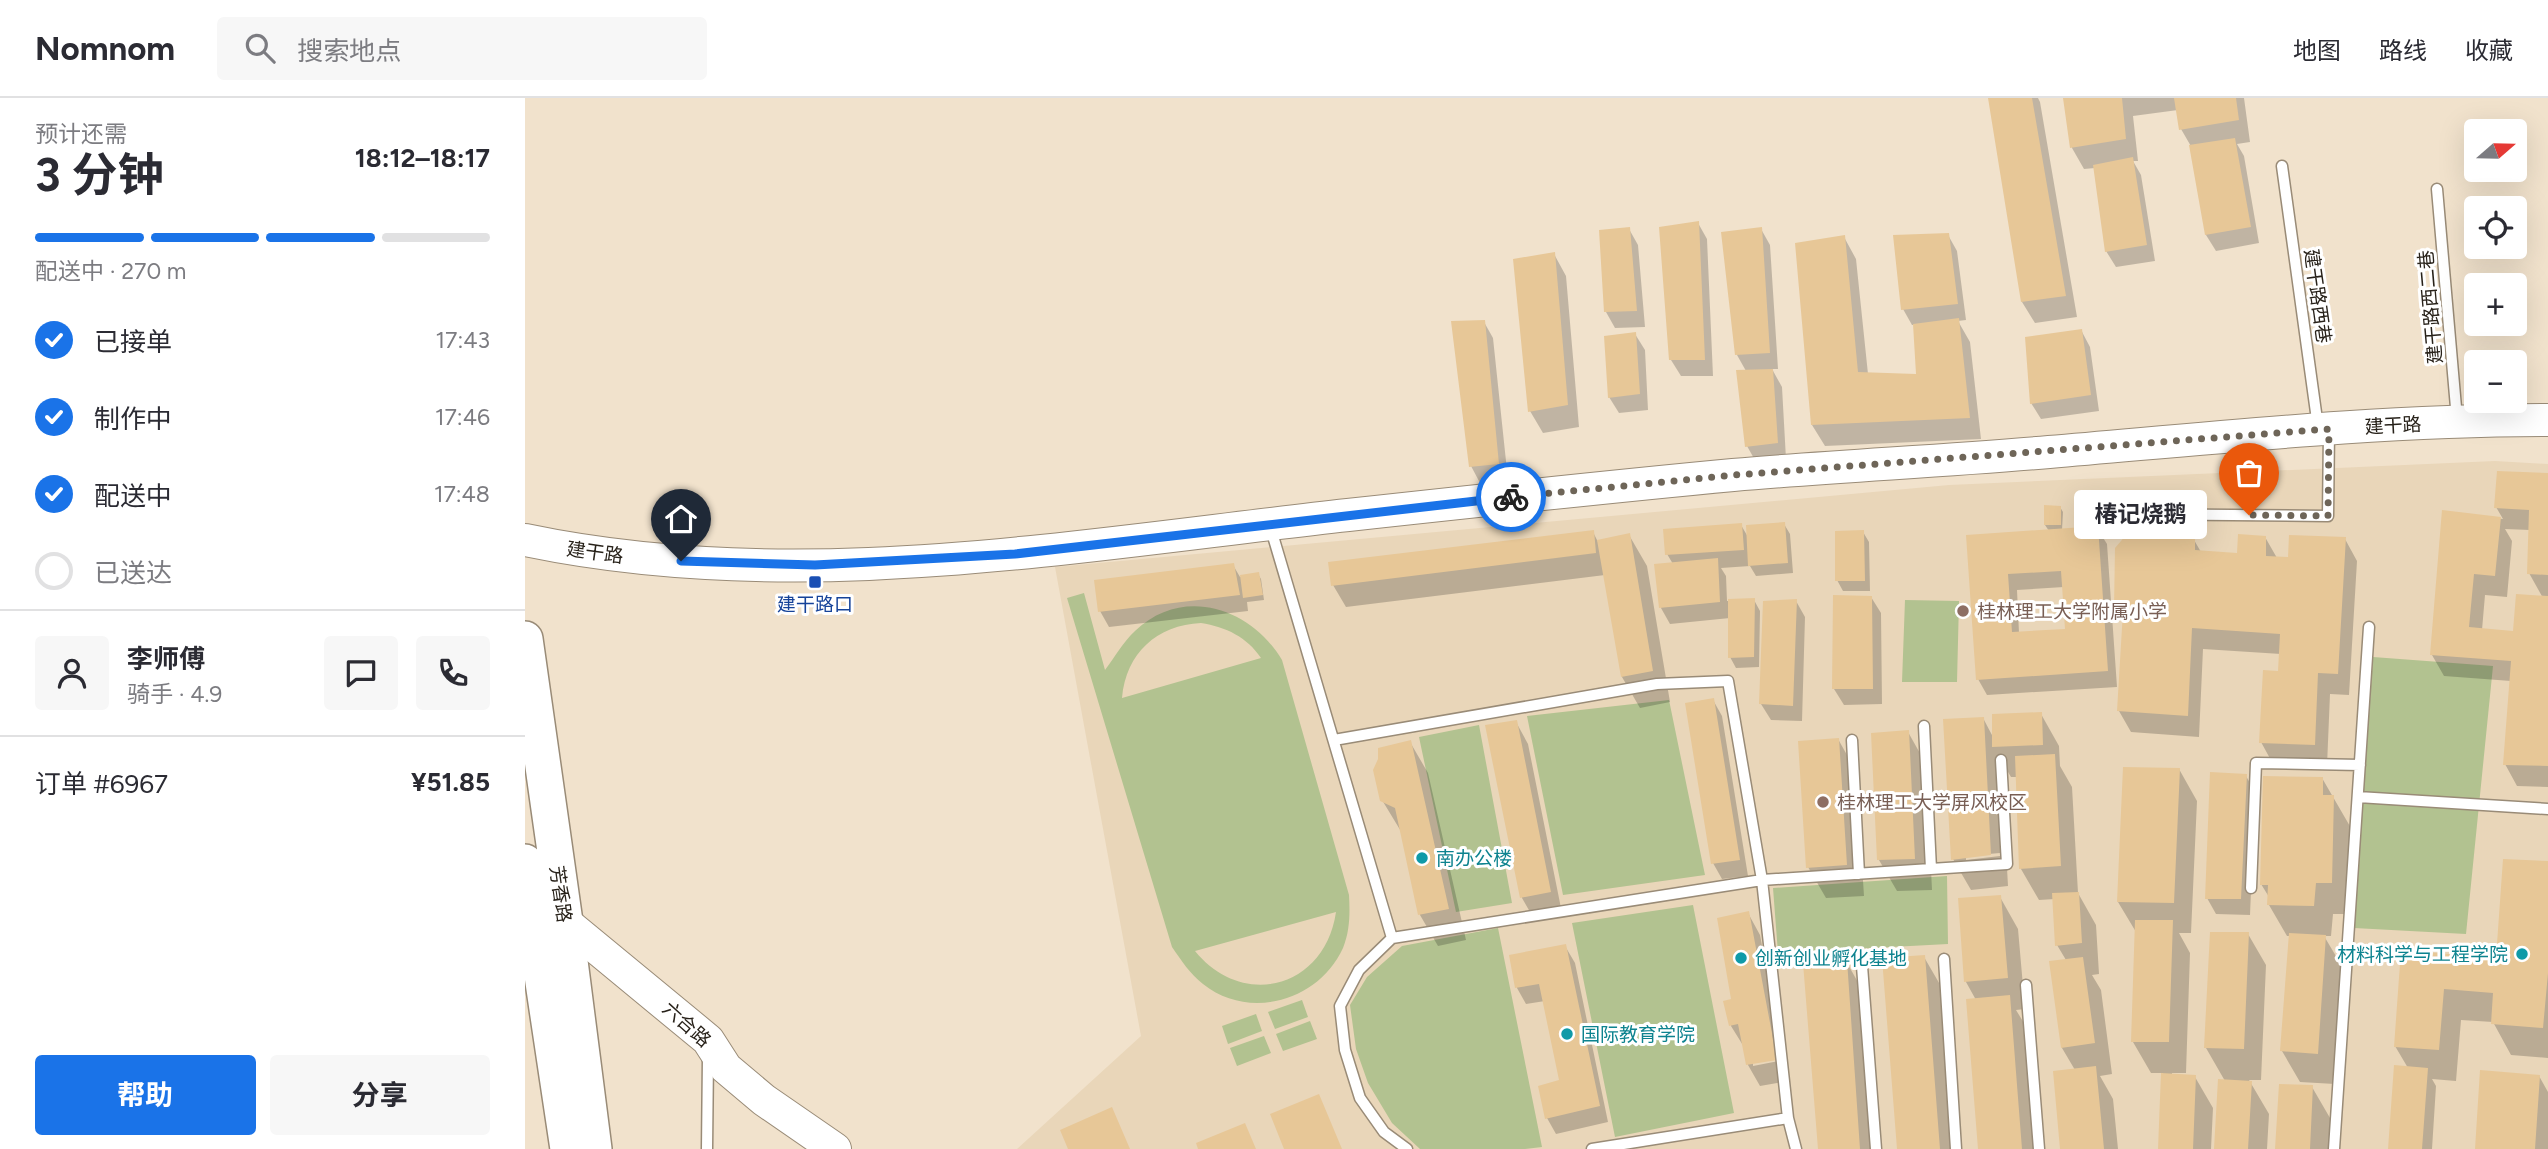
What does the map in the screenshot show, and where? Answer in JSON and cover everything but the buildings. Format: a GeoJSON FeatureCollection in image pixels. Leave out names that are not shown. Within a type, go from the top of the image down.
{"type":"FeatureCollection","features":[{"type":"Feature","properties":{"kind":"main road","name":"建干路"},"geometry":{"type":"LineString","coordinates":[[525,540],[582,552],[655,560],[815,565],[1015,554],[1269,524],[1735,475],[2324,429],[2548,420]]}},
{"type":"Feature","properties":{"kind":"main road","name":"芳香路"},"geometry":{"type":"LineString","coordinates":[[525,639],[594,1149]]}},
{"type":"Feature","properties":{"kind":"main road","name":"芳香路"},"geometry":{"type":"LineString","coordinates":[[525,862],[568,1149]]}},
{"type":"Feature","properties":{"kind":"main road","name":"六合路"},"geometry":{"type":"LineString","coordinates":[[532,908],[565,922],[708,1040],[726,1068],[764,1100],[835,1149]]}},
{"type":"Feature","properties":{"kind":"lane","name":"建干路西巷"},"geometry":{"type":"LineString","coordinates":[[2119,514],[2328,516],[2324,429],[2282,166]]}},
{"type":"Feature","properties":{"kind":"lane","name":"建干路西二巷"},"geometry":{"type":"LineString","coordinates":[[2437,189],[2457,422]]}},
{"type":"Feature","properties":{"kind":"lane"},"geometry":{"type":"LineString","coordinates":[[1269,524],[1392,938]]}},
{"type":"Feature","properties":{"kind":"lane"},"geometry":{"type":"LineString","coordinates":[[2334,1149],[2369,627]]}},
{"type":"Feature","properties":{"kind":"lane"},"geometry":{"type":"LineString","coordinates":[[1334,740],[1657,684],[1728,681],[1762,880],[1788,1118],[1796,1149]]}},
{"type":"Feature","properties":{"kind":"lane"},"geometry":{"type":"LineString","coordinates":[[1924,726],[1931,869]]}},
{"type":"Feature","properties":{"kind":"lane"},"geometry":{"type":"LineString","coordinates":[[1852,740],[1859,874]]}},
{"type":"Feature","properties":{"kind":"lane"},"geometry":{"type":"LineString","coordinates":[[1407,1149],[1384,1132],[1360,1098],[1346,1050],[1340,1006],[1359,970],[1392,938],[1762,880],[2007,864],[2001,760]]}},
{"type":"Feature","properties":{"kind":"lane"},"geometry":{"type":"LineString","coordinates":[[2251,888],[2256,763],[2360,765]]}},
{"type":"Feature","properties":{"kind":"lane"},"geometry":{"type":"LineString","coordinates":[[2358,797],[2548,809]]}},
{"type":"Feature","properties":{"kind":"lane"},"geometry":{"type":"LineString","coordinates":[[1944,959],[1956,1149]]}},
{"type":"Feature","properties":{"kind":"lane"},"geometry":{"type":"LineString","coordinates":[[1862,966],[1876,1149]]}},
{"type":"Feature","properties":{"kind":"lane"},"geometry":{"type":"LineString","coordinates":[[2026,985],[2039,1149]]}},
{"type":"Feature","properties":{"kind":"lane"},"geometry":{"type":"LineString","coordinates":[[707,1149],[708,1040]]}},
{"type":"Feature","properties":{"kind":"lane"},"geometry":{"type":"LineString","coordinates":[[1592,1149],[1788,1118]]}},
{"type":"Feature","properties":{"kind":"shaded area","name":"桂林理工大学屏风校区"},"geometry":{"type":"Polygon","coordinates":[[[2495,461],[2548,464],[2548,1149],[1017,1149],[1141,1036],[1055,567],[1949,485],[2495,461]]]}},
{"type":"Feature","properties":{"kind":"green space"},"geometry":{"type":"Polygon","coordinates":[[[1084,593],[1105,670],[1131,635],[1154,617],[1174,609],[1194,606],[1235,616],[1253,627],[1269,642],[1282,660],[1349,895],[1349,922],[1343,948],[1332,966],[1317,981],[1300,992],[1281,1000],[1261,1003],[1221,995],[1194,976],[1172,947],[1067,598],[1084,593]],[[1201,623],[1171,629],[1147,644],[1130,668],[1122,698],[1261,658],[1249,644],[1235,634],[1201,623]],[[1336,912],[1195,951],[1214,969],[1236,980],[1258,985],[1279,982],[1299,973],[1316,958],[1329,938],[1336,912]]]}},
{"type":"Feature","properties":{"kind":"green space"},"geometry":{"type":"Polygon","coordinates":[[[1905,600],[1959,601],[1957,682],[1902,682],[1905,600]]]}},
{"type":"Feature","properties":{"kind":"green space"},"geometry":{"type":"Polygon","coordinates":[[[2373,657],[2493,666],[2466,934],[2354,928],[2373,657]]]}},
{"type":"Feature","properties":{"kind":"green space"},"geometry":{"type":"Polygon","coordinates":[[[1669,700],[1705,875],[1563,895],[1527,716],[1669,700]]]}},
{"type":"Feature","properties":{"kind":"green space"},"geometry":{"type":"Polygon","coordinates":[[[1479,725],[1512,903],[1456,912],[1419,737],[1479,725]]]}},
{"type":"Feature","properties":{"kind":"green space"},"geometry":{"type":"Polygon","coordinates":[[[1947,876],[1948,944],[1778,953],[1773,888],[1947,876]]]}},
{"type":"Feature","properties":{"kind":"green space"},"geometry":{"type":"Polygon","coordinates":[[[1693,905],[1734,1113],[1615,1137],[1572,923],[1693,905]]]}},
{"type":"Feature","properties":{"kind":"green space"},"geometry":{"type":"Polygon","coordinates":[[[1498,928],[1542,1147],[1420,1149],[1392,1123],[1368,1083],[1356,1049],[1350,1005],[1367,977],[1402,946],[1498,928]]]}},
{"type":"Feature","properties":{"kind":"green space"},"geometry":{"type":"Polygon","coordinates":[[[1302,1000],[1308,1017],[1275,1029],[1268,1012],[1302,1000]]]}},
{"type":"Feature","properties":{"kind":"green space"},"geometry":{"type":"Polygon","coordinates":[[[1256,1014],[1262,1031],[1228,1044],[1222,1026],[1256,1014]]]}},
{"type":"Feature","properties":{"kind":"green space"},"geometry":{"type":"Polygon","coordinates":[[[1310,1021],[1317,1039],[1283,1051],[1276,1034],[1310,1021]]]}},
{"type":"Feature","properties":{"kind":"green space"},"geometry":{"type":"Polygon","coordinates":[[[1264,1036],[1271,1053],[1237,1066],[1230,1048],[1264,1036]]]}},
{"type":"Feature","properties":{"kind":"way so far"},"geometry":{"type":"LineString","coordinates":[[1511,497],[1735,475],[2329,429],[2328,516],[2249,515]]}},
{"type":"Feature","properties":{"kind":"place","name":"椿记烧鹅"},"geometry":{"type":"Point","coordinates":[2249,515]}},
{"type":"Feature","properties":{"kind":"place","name":"建干路口"},"geometry":{"type":"Point","coordinates":[815,582]}},
{"type":"Feature","properties":{"kind":"place","name":"桂林理工大学附属小学"},"geometry":{"type":"Point","coordinates":[1963,611]}},
{"type":"Feature","properties":{"kind":"place","name":"桂林理工大学屏风校区"},"geometry":{"type":"Point","coordinates":[1823,802]}},
{"type":"Feature","properties":{"kind":"place","name":"南办公楼"},"geometry":{"type":"Point","coordinates":[1422,858]}},
{"type":"Feature","properties":{"kind":"place","name":"材料科学与工程学院"},"geometry":{"type":"Point","coordinates":[2522,954]}},
{"type":"Feature","properties":{"kind":"place","name":"创新创业孵化基地"},"geometry":{"type":"Point","coordinates":[1741,958]}},
{"type":"Feature","properties":{"kind":"place","name":"国际教育学院"},"geometry":{"type":"Point","coordinates":[1567,1034]}},
{"type":"Feature","properties":{"kind":"route"},"geometry":{"type":"LineString","coordinates":[[681,561],[815,565],[1015,554],[1511,497]]}}]}
